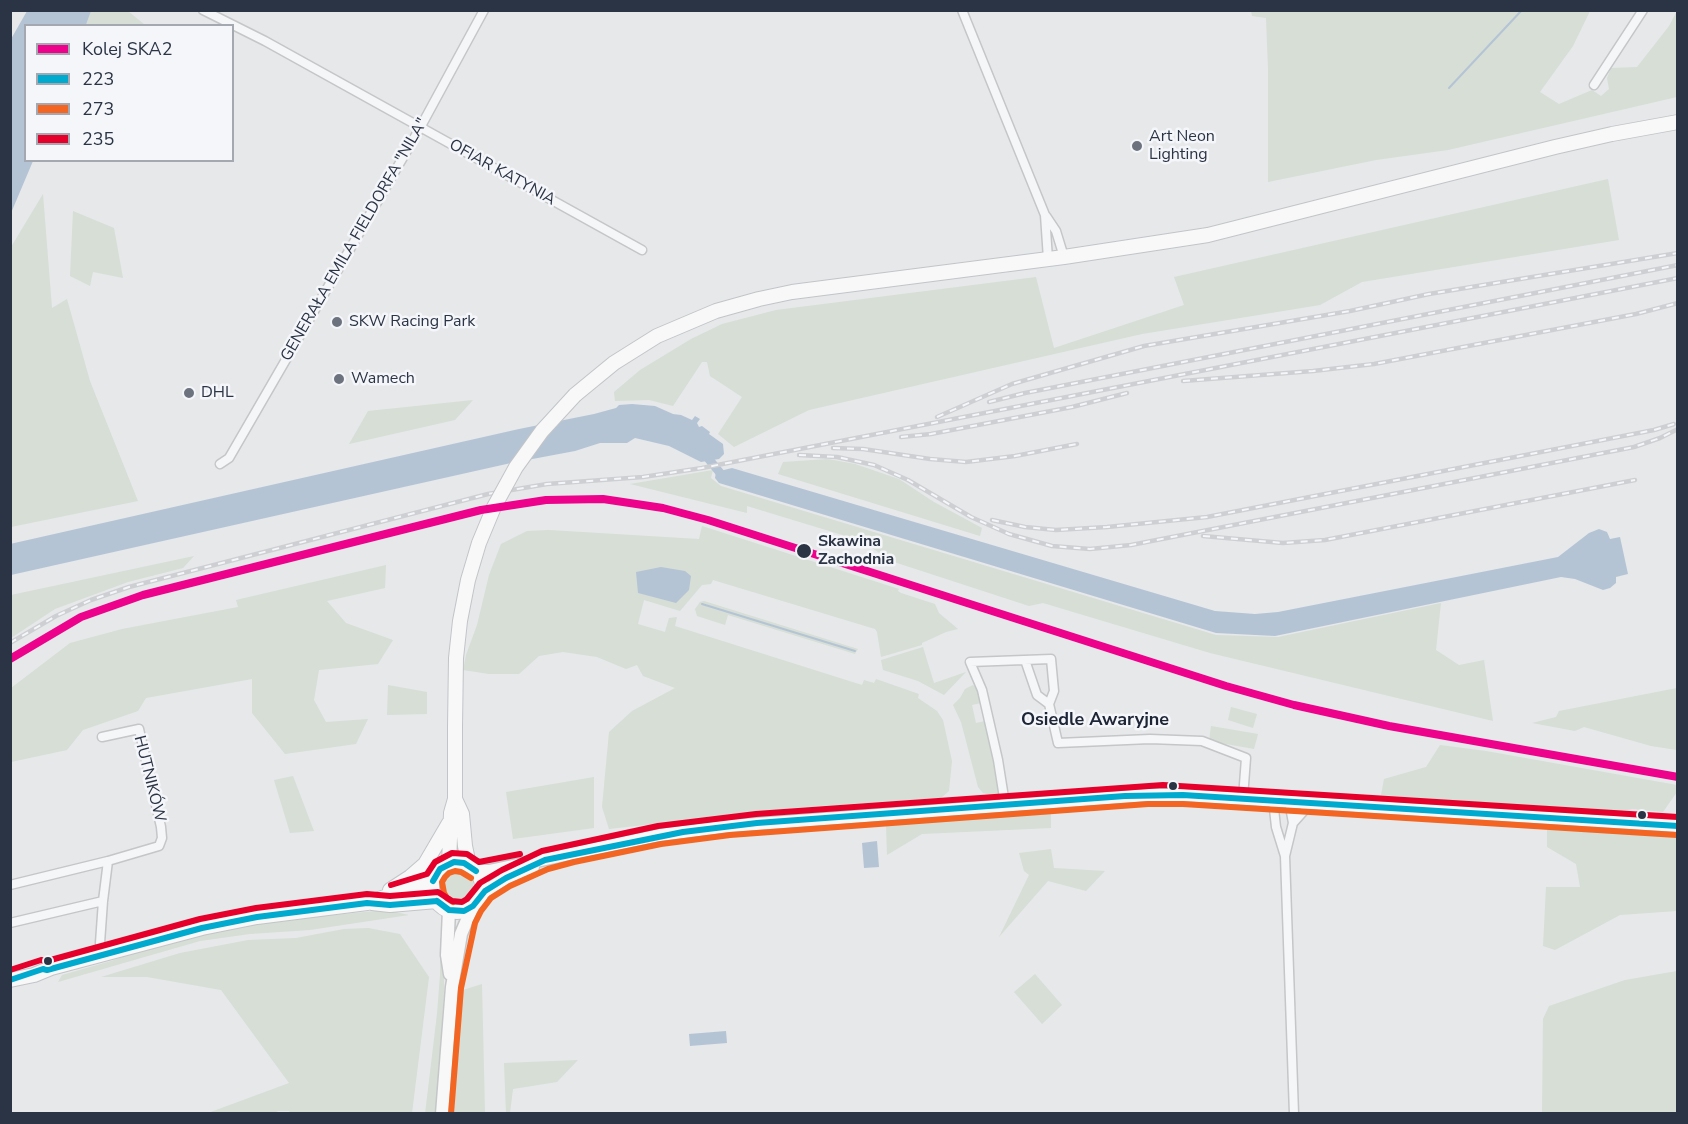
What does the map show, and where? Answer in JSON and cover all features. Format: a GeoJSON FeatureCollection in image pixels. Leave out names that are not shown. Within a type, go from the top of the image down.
{"type":"FeatureCollection","features":[{"type":"Feature","properties":{"kind":"main road"},"geometry":{"type":"LineString","coordinates":[[449,863],[451,813],[455,799],[456,658],[463,600],[473,561],[494,507],[516,467],[542,431],[575,395],[614,363],[640,346],[686,322],[735,305],[792,292],[1064,257],[1208,235],[1555,147],[1677,122]]}},
{"type":"Feature","properties":{"kind":"main road"},"geometry":{"type":"LineString","coordinates":[[472,906],[464,910],[449,910],[437,901],[433,892],[433,881],[440,868],[449,863],[459,862],[472,868],[489,871],[714,827],[1005,804],[1148,795],[1243,798],[1677,826]]}},
{"type":"Feature","properties":{"kind":"main road"},"geometry":{"type":"LineString","coordinates":[[455,799],[462,814],[465,846],[472,868],[482,884],[481,894]]}},
{"type":"Feature","properties":{"kind":"main road"},"geometry":{"type":"LineString","coordinates":[[367,903],[404,882],[419,870],[431,856],[451,821]]}},
{"type":"Feature","properties":{"kind":"main road"},"geometry":{"type":"LineString","coordinates":[[442,1113],[452,987],[461,934],[472,906],[481,894],[506,878],[545,860]]}},
{"type":"Feature","properties":{"kind":"main road"},"geometry":{"type":"LineString","coordinates":[[367,903],[433,881]]}},
{"type":"Feature","properties":{"kind":"main road"},"geometry":{"type":"LineString","coordinates":[[10,980],[43,969],[47,970],[228,922],[367,903],[390,905],[437,901]]}},
{"type":"Feature","properties":{"kind":"main road"},"geometry":{"type":"LineString","coordinates":[[449,910],[447,955],[452,987]]}},
{"type":"Feature","properties":{"kind":"street","name":"OFIAR KATYNIA"},"geometry":{"type":"LineString","coordinates":[[203,10],[232,24]]}},
{"type":"Feature","properties":{"kind":"street","name":"GENERAŁA EMILA FIELDORFA \"NILA\""},"geometry":{"type":"LineString","coordinates":[[220,464],[230,458],[420,128],[484,10]]}},
{"type":"Feature","properties":{"kind":"street"},"geometry":{"type":"LineString","coordinates":[[962,10],[1045,215],[1056,231],[1064,257]]}},
{"type":"Feature","properties":{"kind":"street"},"geometry":{"type":"LineString","coordinates":[[1594,85],[1643,10]]}},
{"type":"Feature","properties":{"kind":"street","name":"OFIAR KATYNIA"},"geometry":{"type":"LineString","coordinates":[[234,25],[642,250]]}},
{"type":"Feature","properties":{"kind":"street"},"geometry":{"type":"LineString","coordinates":[[1045,215],[1048,259]]}},
{"type":"Feature","properties":{"kind":"street"},"geometry":{"type":"LineString","coordinates":[[1005,804],[998,760],[982,690],[970,662],[1051,659],[1054,691],[1049,704],[1058,742],[1150,739],[1196,741],[1245,758],[1243,798]]}},
{"type":"Feature","properties":{"kind":"street"},"geometry":{"type":"LineString","coordinates":[[1025,660],[1037,695],[1049,704]]}},
{"type":"Feature","properties":{"kind":"street","name":"HUTNIKÓW"},"geometry":{"type":"LineString","coordinates":[[10,885],[159,846],[162,838],[161,827],[139,729],[102,737]]}},
{"type":"Feature","properties":{"kind":"street"},"geometry":{"type":"LineString","coordinates":[[1273,800],[1276,827],[1285,856]]}},
{"type":"Feature","properties":{"kind":"street"},"geometry":{"type":"LineString","coordinates":[[1289,801],[1293,823],[1285,856],[1293,1113]]}},
{"type":"Feature","properties":{"kind":"street"},"geometry":{"type":"LineString","coordinates":[[1293,823],[1311,803]]}},
{"type":"Feature","properties":{"kind":"street"},"geometry":{"type":"LineString","coordinates":[[102,955],[100,943],[108,861]]}},
{"type":"Feature","properties":{"kind":"street"},"geometry":{"type":"LineString","coordinates":[[10,923],[103,901]]}},
{"type":"Feature","properties":{"kind":"shaded area"},"geometry":{"type":"Polygon","coordinates":[[[91,10],[128,11],[144,24],[87,24],[91,10]]]}},
{"type":"Feature","properties":{"kind":"shaded area"},"geometry":{"type":"Polygon","coordinates":[[[1251,11],[1590,11],[1573,46],[1540,92],[1559,104],[1592,90],[1601,96],[1609,89],[1607,78],[1611,68],[1637,67],[1669,26],[1677,11],[1677,97],[1448,150],[1376,160],[1268,182],[1266,18],[1252,16],[1251,11]]]}},
{"type":"Feature","properties":{"kind":"shaded area"},"geometry":{"type":"Polygon","coordinates":[[[1608,179],[1619,240],[1362,282],[1320,305],[1142,334],[809,410],[734,447],[718,434],[742,397],[710,376],[707,362],[702,362],[673,406],[649,400],[615,401],[614,392],[640,370],[691,339],[722,324],[776,310],[1036,277],[1054,348],[1184,305],[1174,277],[1608,179]]]}},
{"type":"Feature","properties":{"kind":"shaded area"},"geometry":{"type":"Polygon","coordinates":[[[43,194],[52,308],[67,299],[90,381],[138,501],[11,527],[11,247],[43,194]]]}},
{"type":"Feature","properties":{"kind":"shaded area"},"geometry":{"type":"Polygon","coordinates":[[[73,211],[114,228],[123,278],[93,272],[90,286],[70,276],[73,211]]]}},
{"type":"Feature","properties":{"kind":"shaded area"},"geometry":{"type":"Polygon","coordinates":[[[473,400],[455,420],[349,444],[368,411],[473,400]]]}},
{"type":"Feature","properties":{"kind":"shaded area"},"geometry":{"type":"Polygon","coordinates":[[[828,459],[855,464],[899,479],[934,502],[982,528],[980,536],[778,474],[783,462],[828,459]]]}},
{"type":"Feature","properties":{"kind":"shaded area"},"geometry":{"type":"Polygon","coordinates":[[[713,470],[711,478],[721,486],[1216,635],[1278,637],[1441,603],[1436,650],[1459,665],[1484,660],[1493,721],[1210,653],[1043,603],[1029,606],[891,561],[862,541],[747,506],[747,513],[630,484],[713,470]]]}},
{"type":"Feature","properties":{"kind":"shaded area"},"geometry":{"type":"Polygon","coordinates":[[[702,526],[899,589],[901,593],[935,604],[939,613],[958,629],[946,632],[922,645],[881,657],[875,629],[713,580],[711,584],[702,585],[680,611],[644,600],[638,624],[665,632],[669,618],[677,617],[675,626],[862,685],[864,680],[874,683],[876,679],[919,694],[918,698],[937,711],[943,720],[952,761],[949,791],[941,798],[805,807],[609,829],[602,807],[609,732],[632,711],[675,688],[643,676],[637,665],[626,669],[597,657],[563,652],[539,656],[519,674],[489,674],[463,670],[489,575],[501,544],[527,531],[549,530],[699,539],[702,526]]]}},
{"type":"Feature","properties":{"kind":"shaded area"},"geometry":{"type":"Polygon","coordinates":[[[194,556],[183,568],[128,582],[55,609],[11,638],[11,595],[194,556]]]}},
{"type":"Feature","properties":{"kind":"shaded area"},"geometry":{"type":"Polygon","coordinates":[[[386,565],[385,588],[327,601],[346,623],[393,640],[378,664],[319,670],[314,700],[326,722],[368,719],[356,744],[285,754],[252,713],[252,679],[146,698],[138,711],[83,730],[67,750],[11,762],[11,688],[70,643],[122,629],[238,607],[236,600],[386,565]]]}},
{"type":"Feature","properties":{"kind":"shaded area"},"geometry":{"type":"Polygon","coordinates":[[[704,601],[858,649],[855,654],[728,615],[725,625],[697,616],[695,609],[700,602],[704,601]]]}},
{"type":"Feature","properties":{"kind":"shaded area"},"geometry":{"type":"Polygon","coordinates":[[[923,647],[934,683],[966,672],[944,695],[918,681],[883,670],[881,660],[923,647]]]}},
{"type":"Feature","properties":{"kind":"shaded area"},"geometry":{"type":"Polygon","coordinates":[[[388,685],[427,692],[427,714],[387,715],[388,685]]]}},
{"type":"Feature","properties":{"kind":"shaded area"},"geometry":{"type":"Polygon","coordinates":[[[973,685],[977,688],[981,703],[972,705],[976,723],[985,721],[1000,794],[983,793],[978,787],[961,722],[953,705],[965,689],[973,685]]]}},
{"type":"Feature","properties":{"kind":"shaded area"},"geometry":{"type":"Polygon","coordinates":[[[1677,688],[1677,750],[1651,746],[1584,727],[1575,731],[1532,723],[1556,717],[1559,711],[1677,688]]]}},
{"type":"Feature","properties":{"kind":"shaded area"},"geometry":{"type":"Polygon","coordinates":[[[1231,707],[1257,714],[1253,728],[1228,720],[1231,707]]]}},
{"type":"Feature","properties":{"kind":"shaded area"},"geometry":{"type":"Polygon","coordinates":[[[1211,726],[1258,734],[1254,749],[1209,741],[1211,726]]]}},
{"type":"Feature","properties":{"kind":"shaded area"},"geometry":{"type":"Polygon","coordinates":[[[1440,745],[1677,785],[1677,792],[1663,812],[1633,809],[1609,813],[1381,795],[1384,779],[1426,767],[1440,745]]]}},
{"type":"Feature","properties":{"kind":"shaded area"},"geometry":{"type":"Polygon","coordinates":[[[293,776],[314,831],[290,833],[274,780],[293,776]]]}},
{"type":"Feature","properties":{"kind":"shaded area"},"geometry":{"type":"Polygon","coordinates":[[[594,777],[594,828],[513,839],[506,792],[594,777]]]}},
{"type":"Feature","properties":{"kind":"shaded area"},"geometry":{"type":"Polygon","coordinates":[[[1051,812],[1051,828],[922,834],[887,855],[886,825],[1051,812]]]}},
{"type":"Feature","properties":{"kind":"shaded area"},"geometry":{"type":"Polygon","coordinates":[[[1547,828],[1677,837],[1677,911],[1620,915],[1555,950],[1543,946],[1546,887],[1580,887],[1576,864],[1547,847],[1547,828]]]}},
{"type":"Feature","properties":{"kind":"shaded area"},"geometry":{"type":"Polygon","coordinates":[[[1051,849],[1054,868],[1105,871],[1086,891],[1048,881],[999,937],[1029,875],[1024,871],[1019,853],[1051,849]]]}},
{"type":"Feature","properties":{"kind":"shaded area"},"geometry":{"type":"Polygon","coordinates":[[[454,870],[468,873],[473,879],[473,893],[467,899],[454,901],[437,891],[438,880],[442,875],[454,870]]]}},
{"type":"Feature","properties":{"kind":"shaded area"},"geometry":{"type":"Polygon","coordinates":[[[386,910],[409,915],[310,930],[250,934],[200,941],[58,982],[62,975],[111,961],[157,944],[258,922],[386,910]]]}},
{"type":"Feature","properties":{"kind":"shaded area"},"geometry":{"type":"Polygon","coordinates":[[[368,928],[400,934],[429,977],[412,1113],[292,1114],[289,1111],[278,1111],[273,1114],[208,1113],[289,1083],[221,990],[147,977],[101,977],[180,953],[248,940],[296,938],[344,929],[368,928]]]}},
{"type":"Feature","properties":{"kind":"shaded area"},"geometry":{"type":"Polygon","coordinates":[[[440,938],[444,938],[444,992],[437,1099],[435,1113],[425,1114],[437,1014],[440,938]]]}},
{"type":"Feature","properties":{"kind":"shaded area"},"geometry":{"type":"Polygon","coordinates":[[[1677,971],[1677,1113],[1542,1113],[1543,1019],[1549,1006],[1625,980],[1677,971]]]}},
{"type":"Feature","properties":{"kind":"shaded area"},"geometry":{"type":"Polygon","coordinates":[[[1035,974],[1062,1005],[1042,1024],[1014,992],[1035,974]]]}},
{"type":"Feature","properties":{"kind":"shaded area"},"geometry":{"type":"Polygon","coordinates":[[[482,984],[485,1113],[454,1113],[463,990],[482,984]]]}},
{"type":"Feature","properties":{"kind":"shaded area"},"geometry":{"type":"Polygon","coordinates":[[[578,1060],[557,1082],[513,1089],[510,1113],[506,1113],[504,1063],[578,1060]]]}},
{"type":"Feature","properties":{"kind":"water"},"geometry":{"type":"Polygon","coordinates":[[[27,11],[91,11],[86,24],[24,24],[24,162],[33,162],[11,213],[11,39],[27,11]]]}},
{"type":"Feature","properties":{"kind":"water"},"geometry":{"type":"Polygon","coordinates":[[[619,405],[655,406],[692,420],[695,416],[700,419],[697,423],[699,427],[702,426],[723,444],[724,454],[719,459],[701,462],[669,446],[635,438],[627,443],[600,443],[575,451],[511,463],[11,575],[10,544],[594,414],[616,408],[619,405]]]}},
{"type":"Feature","properties":{"kind":"water"},"geometry":{"type":"Polygon","coordinates":[[[732,468],[1215,611],[1255,614],[1278,612],[1558,557],[1589,533],[1599,529],[1607,532],[1610,539],[1620,537],[1628,574],[1616,577],[1616,583],[1603,590],[1575,579],[1561,577],[1275,636],[1216,633],[719,483],[715,478],[716,472],[732,468]]]}},
{"type":"Feature","properties":{"kind":"water"},"geometry":{"type":"Polygon","coordinates":[[[661,567],[685,571],[691,576],[689,590],[676,603],[638,593],[636,572],[661,567]]]}},
{"type":"Feature","properties":{"kind":"water"},"geometry":{"type":"Polygon","coordinates":[[[877,841],[879,867],[864,868],[862,843],[877,841]]]}},
{"type":"Feature","properties":{"kind":"water"},"geometry":{"type":"Polygon","coordinates":[[[726,1031],[727,1043],[690,1046],[689,1034],[726,1031]]]}},
{"type":"Feature","properties":{"kind":"waterway"},"geometry":{"type":"LineString","coordinates":[[1449,88],[1522,10]]}},
{"type":"Feature","properties":{"kind":"waterway"},"geometry":{"type":"LineString","coordinates":[[703,452],[725,479]]}},
{"type":"Feature","properties":{"kind":"waterway"},"geometry":{"type":"LineString","coordinates":[[702,604],[855,651]]}},
{"type":"Feature","properties":{"kind":"railway"},"geometry":{"type":"LineString","coordinates":[[937,417],[1012,384],[1144,346],[1350,311],[1429,294],[1678,253]]}},
{"type":"Feature","properties":{"kind":"railway"},"geometry":{"type":"LineString","coordinates":[[989,402],[1025,393],[1678,265]]}},
{"type":"Feature","properties":{"kind":"railway"},"geometry":{"type":"LineString","coordinates":[[10,643],[56,616],[91,600],[129,587],[488,494],[547,484],[643,477],[702,468],[1678,278]]}},
{"type":"Feature","properties":{"kind":"railway"},"geometry":{"type":"LineString","coordinates":[[1183,381],[1374,364],[1636,314],[1678,303]]}},
{"type":"Feature","properties":{"kind":"railway"},"geometry":{"type":"LineString","coordinates":[[901,437],[931,434],[1072,407],[1127,393]]}},
{"type":"Feature","properties":{"kind":"railway"},"geometry":{"type":"LineString","coordinates":[[992,520],[1025,527],[1056,530],[1207,517],[1654,430],[1674,424]]}},
{"type":"Feature","properties":{"kind":"railway"},"geometry":{"type":"LineString","coordinates":[[799,455],[837,457],[874,465],[908,480],[971,517],[1009,534],[1052,546],[1090,549],[1131,545],[1634,447],[1678,429]]}},
{"type":"Feature","properties":{"kind":"railway"},"geometry":{"type":"LineString","coordinates":[[833,448],[863,449],[966,462],[1015,456],[1077,444]]}},
{"type":"Feature","properties":{"kind":"railway"},"geometry":{"type":"LineString","coordinates":[[1203,536],[1283,543],[1325,540],[1635,480]]}},
{"type":"Feature","properties":{"kind":"rail line","name":"SKA2"},"geometry":{"type":"LineString","coordinates":[[10,659],[81,617],[143,595],[481,510],[546,500],[603,499],[663,508],[708,520],[1226,686],[1294,705],[1389,726],[1678,777]]}},
{"type":"Feature","properties":{"kind":"transit line","name":"235"},"geometry":{"type":"LineString","coordinates":[[10,970],[200,919],[256,908],[367,894],[390,896],[438,892],[452,901],[462,902],[480,883],[542,851],[658,826],[756,814],[1163,785],[1678,817]]}},
{"type":"Feature","properties":{"kind":"transit line","name":"223"},"geometry":{"type":"LineString","coordinates":[[437,901],[449,910],[464,911],[473,906],[485,891],[506,878],[545,860],[683,832],[757,823],[1125,796],[1183,795],[1678,826]]}},
{"type":"Feature","properties":{"kind":"transit line","name":"273"},"geometry":{"type":"LineString","coordinates":[[451,1114],[461,988],[475,923],[491,898],[510,886],[548,869],[574,862],[661,844],[730,835],[1148,804],[1183,804],[1677,835]]}},
{"type":"Feature","properties":{"kind":"transit line","name":"235"},"geometry":{"type":"LineString","coordinates":[[391,885],[427,874],[435,862],[452,853],[467,854],[479,862],[520,854]]}},
{"type":"Feature","properties":{"kind":"transit line","name":"223"},"geometry":{"type":"LineString","coordinates":[[433,881],[440,869],[454,862],[464,863],[476,871]]}},
{"type":"Feature","properties":{"kind":"transit line","name":"273"},"geometry":{"type":"LineString","coordinates":[[453,902],[444,893],[442,882],[445,877],[455,871],[471,878]]}},
{"type":"Feature","properties":{"kind":"transit line","name":"223"},"geometry":{"type":"LineString","coordinates":[[10,980],[43,969],[47,970],[202,928],[257,917],[367,903],[390,905],[437,901]]}},
{"type":"Feature","properties":{"kind":"place","name":"Art Neon Lighting"},"geometry":{"type":"Point","coordinates":[1137,146]}},
{"type":"Feature","properties":{"kind":"place","name":"SKW Racing Park"},"geometry":{"type":"Point","coordinates":[337,322]}},
{"type":"Feature","properties":{"kind":"place","name":"Wamech"},"geometry":{"type":"Point","coordinates":[339,379]}},
{"type":"Feature","properties":{"kind":"place","name":"DHL"},"geometry":{"type":"Point","coordinates":[189,393]}},
{"type":"Feature","properties":{"kind":"place","name":"Skawina Zachodnia"},"geometry":{"type":"Point","coordinates":[804,551]}},
{"type":"Feature","properties":{"kind":"district","name":"Osiedle Awaryjne"},"geometry":{"type":"Point","coordinates":[1095,721]}}]}
